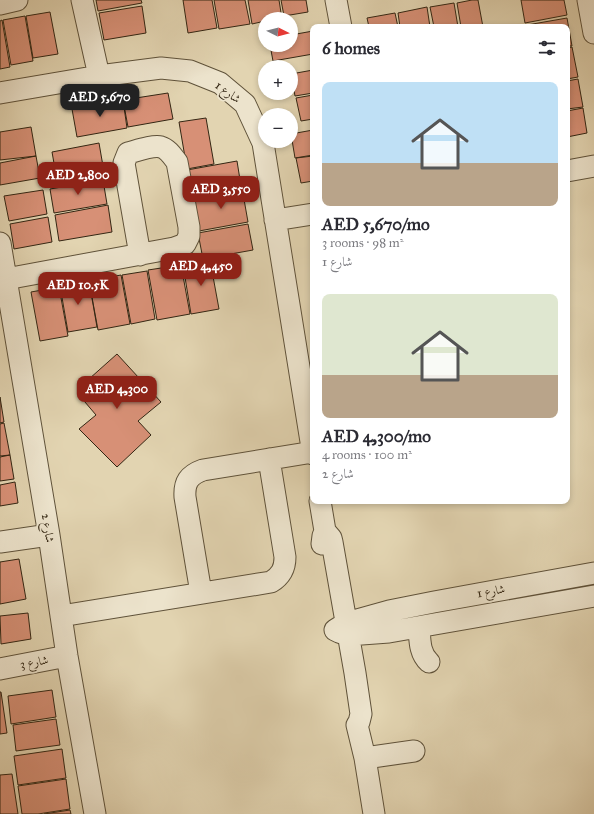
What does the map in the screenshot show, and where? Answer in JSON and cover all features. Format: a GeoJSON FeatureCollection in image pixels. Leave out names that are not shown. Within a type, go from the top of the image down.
{"type":"FeatureCollection","features":[{"type":"Feature","properties":{"kind":"street"},"geometry":{"type":"LineString","coordinates":[[0,4],[17,0]]}},
{"type":"Feature","properties":{"kind":"street"},"geometry":{"type":"LineString","coordinates":[[82,0],[99,76]]}},
{"type":"Feature","properties":{"kind":"street"},"geometry":{"type":"LineString","coordinates":[[336,0],[340,24]]}},
{"type":"Feature","properties":{"kind":"street"},"geometry":{"type":"LineString","coordinates":[[588,0],[594,33]]}},
{"type":"Feature","properties":{"kind":"street","name":"شارع 1"},"geometry":{"type":"LineString","coordinates":[[0,93],[99,76],[161,68],[190,71],[220,83],[245,104],[263,143],[310,435]]}},
{"type":"Feature","properties":{"kind":"street"},"geometry":{"type":"LineString","coordinates":[[6,279],[140,255],[174,248],[185,244],[189,236],[189,227],[177,162],[171,154],[160,147],[145,148],[128,153],[124,163],[140,255]]}},
{"type":"Feature","properties":{"kind":"street"},"geometry":{"type":"LineString","coordinates":[[570,170],[594,166]]}},
{"type":"Feature","properties":{"kind":"street"},"geometry":{"type":"LineString","coordinates":[[275,220],[310,214]]}},
{"type":"Feature","properties":{"kind":"street","name":"شارع 2"},"geometry":{"type":"LineString","coordinates":[[0,243],[49,535],[67,656],[95,814]]}},
{"type":"Feature","properties":{"kind":"street"},"geometry":{"type":"LineString","coordinates":[[200,593],[185,496],[187,482],[196,472],[203,470],[310,453]]}},
{"type":"Feature","properties":{"kind":"street"},"geometry":{"type":"LineString","coordinates":[[61,616],[271,582],[276,579],[284,570],[285,557],[269,459]]}},
{"type":"Feature","properties":{"kind":"street"},"geometry":{"type":"LineString","coordinates":[[320,504],[325,531],[322,548],[355,673],[361,714],[357,725],[365,758],[374,814]]}},
{"type":"Feature","properties":{"kind":"street"},"geometry":{"type":"LineString","coordinates":[[325,531],[331,538],[340,588],[348,718],[351,722],[357,725]]}},
{"type":"Feature","properties":{"kind":"street"},"geometry":{"type":"LineString","coordinates":[[0,542],[49,535]]}},
{"type":"Feature","properties":{"kind":"street","name":"شارع 1"},"geometry":{"type":"LineString","coordinates":[[343,629],[389,611],[594,573]]}},
{"type":"Feature","properties":{"kind":"street","name":"شارع 1"},"geometry":{"type":"LineString","coordinates":[[340,588],[346,595],[362,605],[380,611],[389,611]]}},
{"type":"Feature","properties":{"kind":"street","name":"شارع 1"},"geometry":{"type":"LineString","coordinates":[[343,629],[389,632],[594,596]]}},
{"type":"Feature","properties":{"kind":"street"},"geometry":{"type":"LineString","coordinates":[[419,627],[422,653],[424,658],[429,662]]}},
{"type":"Feature","properties":{"kind":"street","name":"شارع 1"},"geometry":{"type":"LineString","coordinates":[[355,673],[359,663],[372,645],[389,632]]}},
{"type":"Feature","properties":{"kind":"street","name":"شارع 3"},"geometry":{"type":"LineString","coordinates":[[0,669],[67,656]]}},
{"type":"Feature","properties":{"kind":"street"},"geometry":{"type":"LineString","coordinates":[[365,758],[414,751]]}},
{"type":"Feature","properties":{"kind":"building"},"geometry":{"type":"Polygon","coordinates":[[[96,0],[141,0],[142,3],[98,11],[96,0]]]}},
{"type":"Feature","properties":{"kind":"building"},"geometry":{"type":"Polygon","coordinates":[[[183,0],[212,0],[217,28],[188,33],[183,0]]]}},
{"type":"Feature","properties":{"kind":"building"},"geometry":{"type":"Polygon","coordinates":[[[214,0],[245,0],[250,24],[219,29],[214,0]]]}},
{"type":"Feature","properties":{"kind":"building"},"geometry":{"type":"Polygon","coordinates":[[[248,0],[279,0],[281,12],[258,12],[258,23],[252,24],[248,0]]]}},
{"type":"Feature","properties":{"kind":"building"},"geometry":{"type":"Polygon","coordinates":[[[281,0],[306,0],[308,12],[298,14],[298,12],[283,12],[281,0]]]}},
{"type":"Feature","properties":{"kind":"building"},"geometry":{"type":"Polygon","coordinates":[[[478,0],[482,24],[460,24],[457,3],[478,0]]]}},
{"type":"Feature","properties":{"kind":"building"},"geometry":{"type":"Polygon","coordinates":[[[521,0],[564,0],[567,15],[525,23],[521,0]]]}},
{"type":"Feature","properties":{"kind":"building"},"geometry":{"type":"Polygon","coordinates":[[[454,3],[458,24],[433,24],[430,7],[454,3]]]}},
{"type":"Feature","properties":{"kind":"building"},"geometry":{"type":"Polygon","coordinates":[[[142,6],[146,33],[104,40],[99,13],[142,6]]]}},
{"type":"Feature","properties":{"kind":"building"},"geometry":{"type":"Polygon","coordinates":[[[427,7],[430,24],[400,24],[398,13],[427,7]]]}},
{"type":"Feature","properties":{"kind":"building"},"geometry":{"type":"Polygon","coordinates":[[[50,12],[58,54],[33,58],[26,16],[50,12]]]}},
{"type":"Feature","properties":{"kind":"building"},"geometry":{"type":"Polygon","coordinates":[[[395,13],[397,24],[368,24],[367,18],[395,13]]]}},
{"type":"Feature","properties":{"kind":"building"},"geometry":{"type":"Polygon","coordinates":[[[25,16],[33,61],[11,65],[3,20],[25,16]]]}},
{"type":"Feature","properties":{"kind":"building"},"geometry":{"type":"Polygon","coordinates":[[[567,18],[568,24],[533,24],[567,18]]]}},
{"type":"Feature","properties":{"kind":"building"},"geometry":{"type":"Polygon","coordinates":[[[2,20],[10,67],[0,69],[0,21],[2,20]]]}},
{"type":"Feature","properties":{"kind":"building"},"geometry":{"type":"Polygon","coordinates":[[[310,32],[310,55],[273,60],[271,52],[298,52],[298,34],[310,32]]]}},
{"type":"Feature","properties":{"kind":"building"},"geometry":{"type":"Polygon","coordinates":[[[570,35],[572,46],[570,46],[570,35]]]}},
{"type":"Feature","properties":{"kind":"building"},"geometry":{"type":"Polygon","coordinates":[[[570,47],[572,47],[578,77],[570,78],[570,47]]]}},
{"type":"Feature","properties":{"kind":"building"},"geometry":{"type":"Polygon","coordinates":[[[310,71],[310,94],[298,96],[298,73],[310,71]]]}},
{"type":"Feature","properties":{"kind":"building"},"geometry":{"type":"Polygon","coordinates":[[[578,79],[583,107],[570,109],[570,80],[578,79]]]}},
{"type":"Feature","properties":{"kind":"building"},"geometry":{"type":"Polygon","coordinates":[[[168,93],[173,119],[128,127],[123,100],[168,93]]]}},
{"type":"Feature","properties":{"kind":"building"},"geometry":{"type":"Polygon","coordinates":[[[310,96],[310,120],[301,121],[296,100],[298,100],[298,98],[310,96]]]}},
{"type":"Feature","properties":{"kind":"building"},"geometry":{"type":"Polygon","coordinates":[[[123,100],[127,128],[77,137],[72,109],[123,100]]]}},
{"type":"Feature","properties":{"kind":"building"},"geometry":{"type":"Polygon","coordinates":[[[583,108],[587,133],[570,136],[570,110],[583,108]]]}},
{"type":"Feature","properties":{"kind":"building"},"geometry":{"type":"Polygon","coordinates":[[[206,118],[214,164],[187,169],[179,122],[206,118]]]}},
{"type":"Feature","properties":{"kind":"building"},"geometry":{"type":"Polygon","coordinates":[[[31,127],[36,156],[0,160],[0,132],[31,127]]]}},
{"type":"Feature","properties":{"kind":"building"},"geometry":{"type":"Polygon","coordinates":[[[310,131],[310,156],[295,158],[293,148],[298,148],[298,133],[310,131]]]}},
{"type":"Feature","properties":{"kind":"building"},"geometry":{"type":"Polygon","coordinates":[[[99,143],[104,172],[57,180],[52,152],[99,143]]]}},
{"type":"Feature","properties":{"kind":"building"},"geometry":{"type":"Polygon","coordinates":[[[36,156],[40,178],[0,185],[0,163],[36,156]]]}},
{"type":"Feature","properties":{"kind":"building"},"geometry":{"type":"Polygon","coordinates":[[[310,156],[310,182],[301,183],[296,158],[310,156]]]}},
{"type":"Feature","properties":{"kind":"building"},"geometry":{"type":"Polygon","coordinates":[[[237,161],[241,186],[192,195],[187,170],[237,161]]]}},
{"type":"Feature","properties":{"kind":"building"},"geometry":{"type":"Polygon","coordinates":[[[103,180],[107,204],[54,213],[50,189],[103,180]]]}},
{"type":"Feature","properties":{"kind":"building"},"geometry":{"type":"Polygon","coordinates":[[[242,188],[248,222],[199,231],[194,197],[242,188]]]}},
{"type":"Feature","properties":{"kind":"building"},"geometry":{"type":"Polygon","coordinates":[[[43,190],[47,214],[9,221],[4,196],[43,190]]]}},
{"type":"Feature","properties":{"kind":"building"},"geometry":{"type":"Polygon","coordinates":[[[108,205],[112,232],[59,241],[55,215],[108,205]]]}},
{"type":"Feature","properties":{"kind":"building"},"geometry":{"type":"Polygon","coordinates":[[[48,217],[52,242],[14,249],[10,224],[48,217]]]}},
{"type":"Feature","properties":{"kind":"building"},"geometry":{"type":"Polygon","coordinates":[[[248,224],[253,250],[203,259],[198,233],[248,224]]]}},
{"type":"Feature","properties":{"kind":"building"},"geometry":{"type":"Polygon","coordinates":[[[210,260],[219,309],[191,314],[183,265],[210,260]]]}},
{"type":"Feature","properties":{"kind":"building"},"geometry":{"type":"Polygon","coordinates":[[[181,265],[190,314],[157,320],[148,270],[181,265]]]}},
{"type":"Feature","properties":{"kind":"building"},"geometry":{"type":"Polygon","coordinates":[[[147,271],[155,319],[131,324],[122,275],[147,271]]]}},
{"type":"Feature","properties":{"kind":"building"},"geometry":{"type":"Polygon","coordinates":[[[121,275],[130,324],[98,330],[89,281],[121,275]]]}},
{"type":"Feature","properties":{"kind":"building"},"geometry":{"type":"Polygon","coordinates":[[[89,281],[97,327],[68,332],[60,286],[89,281]]]}},
{"type":"Feature","properties":{"kind":"building"},"geometry":{"type":"Polygon","coordinates":[[[59,287],[68,336],[40,341],[31,292],[59,287]]]}},
{"type":"Feature","properties":{"kind":"building"},"geometry":{"type":"Polygon","coordinates":[[[117,354],[161,402],[138,421],[151,435],[117,467],[79,429],[96,415],[79,395],[91,385],[89,379],[117,354]]]}},
{"type":"Feature","properties":{"kind":"building"},"geometry":{"type":"Polygon","coordinates":[[[0,397],[4,422],[0,423],[0,397]]]}},
{"type":"Feature","properties":{"kind":"building"},"geometry":{"type":"Polygon","coordinates":[[[4,423],[10,455],[0,456],[0,424],[4,423]]]}},
{"type":"Feature","properties":{"kind":"building"},"geometry":{"type":"Polygon","coordinates":[[[10,455],[14,479],[0,481],[0,457],[10,455]]]}},
{"type":"Feature","properties":{"kind":"building"},"geometry":{"type":"Polygon","coordinates":[[[15,482],[18,503],[0,506],[0,485],[15,482]]]}},
{"type":"Feature","properties":{"kind":"building"},"geometry":{"type":"Polygon","coordinates":[[[19,559],[26,599],[0,604],[0,562],[19,559]]]}},
{"type":"Feature","properties":{"kind":"building"},"geometry":{"type":"Polygon","coordinates":[[[28,613],[31,639],[1,644],[0,616],[28,613]]]}},
{"type":"Feature","properties":{"kind":"building"},"geometry":{"type":"Polygon","coordinates":[[[52,690],[56,717],[11,724],[8,696],[52,690]]]}},
{"type":"Feature","properties":{"kind":"building"},"geometry":{"type":"Polygon","coordinates":[[[0,692],[7,733],[0,734],[0,692]]]}},
{"type":"Feature","properties":{"kind":"building"},"geometry":{"type":"Polygon","coordinates":[[[56,719],[60,745],[16,751],[13,725],[56,719]]]}},
{"type":"Feature","properties":{"kind":"building"},"geometry":{"type":"Polygon","coordinates":[[[62,749],[66,778],[18,785],[14,756],[62,749]]]}},
{"type":"Feature","properties":{"kind":"building"},"geometry":{"type":"Polygon","coordinates":[[[12,774],[18,814],[0,814],[0,775],[12,774]]]}},
{"type":"Feature","properties":{"kind":"building"},"geometry":{"type":"Polygon","coordinates":[[[66,779],[70,809],[38,814],[22,814],[18,786],[66,779]]]}},
{"type":"Feature","properties":{"kind":"building"},"geometry":{"type":"Polygon","coordinates":[[[70,810],[71,814],[44,814],[70,810]]]}}]}
